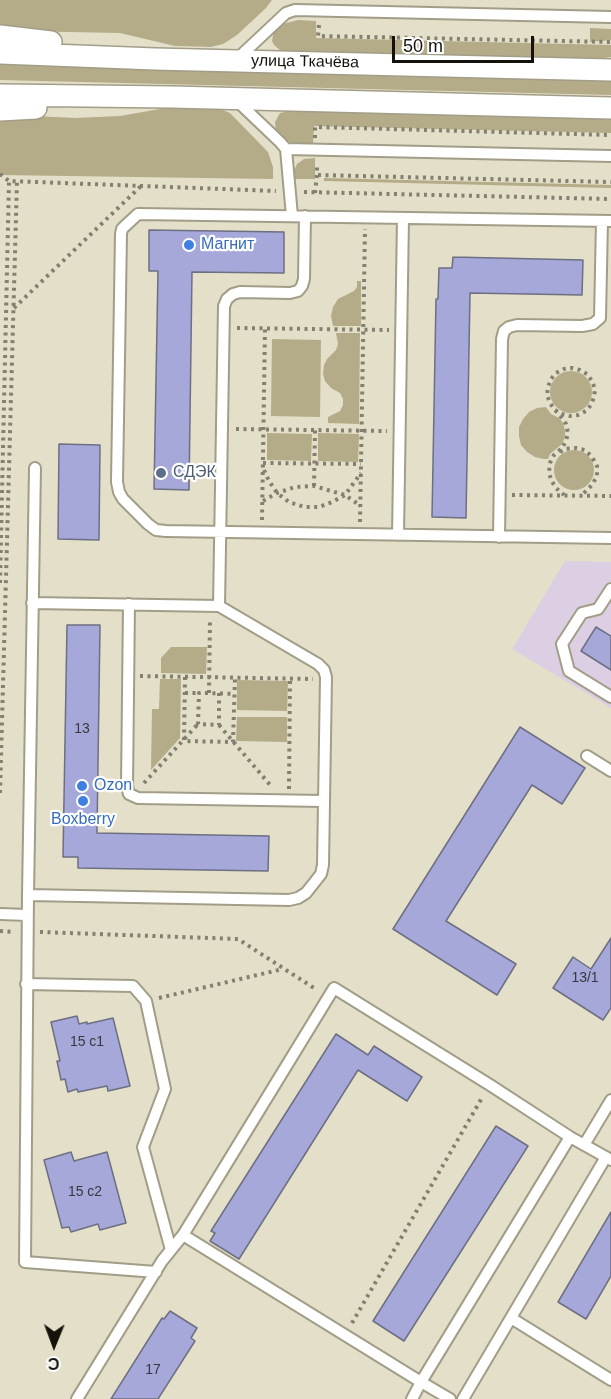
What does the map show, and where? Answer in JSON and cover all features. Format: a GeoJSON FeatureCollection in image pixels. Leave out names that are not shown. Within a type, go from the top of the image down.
{"type":"FeatureCollection","features":[{"type":"Feature","properties":{"kind":"street"},"geometry":{"type":"LineString","coordinates":[[0,36],[95,46],[118,57]]}},
{"type":"Feature","properties":{"kind":"street","name":"улица Ткачёва"},"geometry":{"type":"LineString","coordinates":[[0,53],[611,70]]}},
{"type":"Feature","properties":{"kind":"street"},"geometry":{"type":"LineString","coordinates":[[0,95],[235,98],[611,108]]}},
{"type":"Feature","properties":{"kind":"street"},"geometry":{"type":"LineString","coordinates":[[0,110],[82,105],[116,97]]}},
{"type":"Feature","properties":{"kind":"lane"},"geometry":{"type":"LineString","coordinates":[[235,60],[286,13],[295,10],[611,17]]}},
{"type":"Feature","properties":{"kind":"lane"},"geometry":{"type":"LineString","coordinates":[[235,98],[286,149],[291,216]]}},
{"type":"Feature","properties":{"kind":"lane"},"geometry":{"type":"LineString","coordinates":[[286,149],[611,156]]}},
{"type":"Feature","properties":{"kind":"lane"},"geometry":{"type":"LineString","coordinates":[[498,537],[501,339],[504,331],[517,325],[582,326],[593,324],[600,318],[607,221],[143,214],[134,217],[122,229],[117,482],[123,499],[156,530],[360,535],[398,535],[498,537],[611,538]]}},
{"type":"Feature","properties":{"kind":"lane"},"geometry":{"type":"LineString","coordinates":[[215,605],[220,532],[224,306],[232,294],[240,292],[290,293],[298,291],[304,279],[305,216]]}},
{"type":"Feature","properties":{"kind":"lane"},"geometry":{"type":"LineString","coordinates":[[398,535],[403,218]]}},
{"type":"Feature","properties":{"kind":"lane"},"geometry":{"type":"LineString","coordinates":[[35,468],[26,984],[26,1262],[156,1272]]}},
{"type":"Feature","properties":{"kind":"lane"},"geometry":{"type":"LineString","coordinates":[[611,589],[598,609],[582,613],[562,644],[569,671],[611,697]]}},
{"type":"Feature","properties":{"kind":"lane"},"geometry":{"type":"LineString","coordinates":[[28,895],[289,900],[306,893],[321,874],[326,679],[324,670],[318,664],[215,605],[32,603]]}},
{"type":"Feature","properties":{"kind":"lane"},"geometry":{"type":"LineString","coordinates":[[129,604],[127,786],[129,794],[138,798],[324,801]]}},
{"type":"Feature","properties":{"kind":"lane"},"geometry":{"type":"LineString","coordinates":[[587,756],[611,771]]}},
{"type":"Feature","properties":{"kind":"lane"},"geometry":{"type":"LineString","coordinates":[[0,914],[27,915]]}},
{"type":"Feature","properties":{"kind":"lane"},"geometry":{"type":"LineString","coordinates":[[26,984],[134,986],[146,1001],[165,1089],[143,1147],[171,1250]]}},
{"type":"Feature","properties":{"kind":"lane"},"geometry":{"type":"LineString","coordinates":[[76,1399],[156,1272],[183,1235],[334,988],[608,1159],[463,1399]]}},
{"type":"Feature","properties":{"kind":"lane"},"geometry":{"type":"LineString","coordinates":[[584,1145],[611,1100]]}},
{"type":"Feature","properties":{"kind":"lane"},"geometry":{"type":"LineString","coordinates":[[412,1399],[570,1137]]}},
{"type":"Feature","properties":{"kind":"lane"},"geometry":{"type":"LineString","coordinates":[[183,1235],[450,1399]]}},
{"type":"Feature","properties":{"kind":"lane"},"geometry":{"type":"LineString","coordinates":[[511,1318],[611,1380]]}},
{"type":"Feature","properties":{"kind":"path"},"geometry":{"type":"LineString","coordinates":[[319,10],[318,36],[611,42]]}},
{"type":"Feature","properties":{"kind":"path"},"geometry":{"type":"LineString","coordinates":[[0,174],[9,181],[611,199]]}},
{"type":"Feature","properties":{"kind":"path"},"geometry":{"type":"LineString","coordinates":[[318,174],[611,182]]}},
{"type":"Feature","properties":{"kind":"path"},"geometry":{"type":"LineString","coordinates":[[0,583],[9,181]]}},
{"type":"Feature","properties":{"kind":"path"},"geometry":{"type":"LineString","coordinates":[[0,793],[17,181]]}},
{"type":"Feature","properties":{"kind":"path"},"geometry":{"type":"LineString","coordinates":[[7,314],[141,186]]}},
{"type":"Feature","properties":{"kind":"path"},"geometry":{"type":"LineString","coordinates":[[360,535],[365,217]]}},
{"type":"Feature","properties":{"kind":"path"},"geometry":{"type":"LineString","coordinates":[[224,328],[402,331]]}},
{"type":"Feature","properties":{"kind":"path"},"geometry":{"type":"LineString","coordinates":[[262,533],[265,328]]}},
{"type":"Feature","properties":{"kind":"path"},"geometry":{"type":"LineString","coordinates":[[555,410],[570,416],[578,415],[591,405],[595,389],[587,374],[572,368],[564,369],[556,373],[548,387],[547,395],[550,403],[555,410],[566,424],[568,433],[562,448],[554,455],[550,463],[549,472],[556,488],[564,495]]}},
{"type":"Feature","properties":{"kind":"path"},"geometry":{"type":"LineString","coordinates":[[222,429],[400,431]]}},
{"type":"Feature","properties":{"kind":"path"},"geometry":{"type":"LineString","coordinates":[[314,486],[315,430]]}},
{"type":"Feature","properties":{"kind":"path"},"geometry":{"type":"LineString","coordinates":[[554,455],[565,449],[576,448],[585,450],[592,457],[597,466],[597,476],[581,496]]}},
{"type":"Feature","properties":{"kind":"path"},"geometry":{"type":"LineString","coordinates":[[263,462],[361,464]]}},
{"type":"Feature","properties":{"kind":"path"},"geometry":{"type":"LineString","coordinates":[[263,468],[277,493],[289,502],[304,507],[319,507],[345,495],[361,472]]}},
{"type":"Feature","properties":{"kind":"path"},"geometry":{"type":"LineString","coordinates":[[262,502],[277,493],[295,487],[314,486],[334,490],[361,506]]}},
{"type":"Feature","properties":{"kind":"path"},"geometry":{"type":"LineString","coordinates":[[499,495],[611,496]]}},
{"type":"Feature","properties":{"kind":"path"},"geometry":{"type":"LineString","coordinates":[[209,693],[215,605]]}},
{"type":"Feature","properties":{"kind":"path"},"geometry":{"type":"LineString","coordinates":[[128,676],[326,679]]}},
{"type":"Feature","properties":{"kind":"path"},"geometry":{"type":"LineString","coordinates":[[183,741],[185,677]]}},
{"type":"Feature","properties":{"kind":"path"},"geometry":{"type":"LineString","coordinates":[[233,742],[235,678]]}},
{"type":"Feature","properties":{"kind":"path"},"geometry":{"type":"LineString","coordinates":[[274,789],[289,790],[290,679]]}},
{"type":"Feature","properties":{"kind":"path"},"geometry":{"type":"LineString","coordinates":[[184,693],[234,694]]}},
{"type":"Feature","properties":{"kind":"path"},"geometry":{"type":"LineString","coordinates":[[133,796],[198,724],[199,693]]}},
{"type":"Feature","properties":{"kind":"path"},"geometry":{"type":"LineString","coordinates":[[219,693],[219,725],[284,801]]}},
{"type":"Feature","properties":{"kind":"path"},"geometry":{"type":"LineString","coordinates":[[198,724],[219,725]]}},
{"type":"Feature","properties":{"kind":"path"},"geometry":{"type":"LineString","coordinates":[[183,741],[233,742]]}},
{"type":"Feature","properties":{"kind":"path"},"geometry":{"type":"LineString","coordinates":[[0,931],[238,939],[328,997]]}},
{"type":"Feature","properties":{"kind":"path"},"geometry":{"type":"LineString","coordinates":[[146,1001],[284,969]]}},
{"type":"Feature","properties":{"kind":"path"},"geometry":{"type":"LineString","coordinates":[[345,1334],[490,1085]]}},
{"type":"Feature","properties":{"kind":"shaded area"},"geometry":{"type":"Polygon","coordinates":[[[0,0],[272,0],[237,35],[223,44],[211,47],[175,46],[120,33],[17,31],[0,27],[0,0]]]}},
{"type":"Feature","properties":{"kind":"shaded area"},"geometry":{"type":"Polygon","coordinates":[[[298,20],[316,21],[316,38],[611,45],[611,57],[591,60],[281,51],[272,41],[274,30],[283,24],[298,20]]]}},
{"type":"Feature","properties":{"kind":"shaded area"},"geometry":{"type":"Polygon","coordinates":[[[590,28],[611,29],[611,40],[590,42],[590,28]]]}},
{"type":"Feature","properties":{"kind":"shaded area"},"geometry":{"type":"Polygon","coordinates":[[[0,64],[611,80],[611,95],[0,80],[0,64]]]}},
{"type":"Feature","properties":{"kind":"shaded area"},"geometry":{"type":"Polygon","coordinates":[[[177,106],[220,109],[230,113],[268,152],[273,167],[273,179],[0,175],[0,116],[75,118],[120,116],[177,106]]]}},
{"type":"Feature","properties":{"kind":"shaded area"},"geometry":{"type":"Polygon","coordinates":[[[294,110],[611,118],[611,133],[314,126],[313,143],[293,143],[281,139],[276,134],[275,122],[280,113],[294,110]]]}},
{"type":"Feature","properties":{"kind":"shaded area"},"geometry":{"type":"Polygon","coordinates":[[[315,158],[315,179],[293,179],[297,164],[304,159],[315,158]]]}},
{"type":"Feature","properties":{"kind":"shaded area"},"geometry":{"type":"Polygon","coordinates":[[[324,178],[611,185],[611,188],[324,181],[324,178]]]}},
{"type":"Feature","properties":{"kind":"shaded area"},"geometry":{"type":"Polygon","coordinates":[[[357,281],[361,281],[361,326],[333,326],[331,316],[333,307],[338,299],[354,291],[357,281]]]}},
{"type":"Feature","properties":{"kind":"shaded area"},"geometry":{"type":"Polygon","coordinates":[[[336,333],[360,333],[359,424],[328,423],[328,417],[340,411],[343,405],[340,393],[331,388],[323,374],[327,359],[336,350],[338,344],[336,333]]]}},
{"type":"Feature","properties":{"kind":"shaded area"},"geometry":{"type":"Polygon","coordinates":[[[272,339],[321,340],[320,417],[271,416],[272,339]]]}},
{"type":"Feature","properties":{"kind":"shaded area"},"geometry":{"type":"Polygon","coordinates":[[[571,371],[586,377],[592,392],[586,407],[571,413],[556,407],[550,392],[556,377],[571,371]]]}},
{"type":"Feature","properties":{"kind":"shaded area"},"geometry":{"type":"Polygon","coordinates":[[[546,407],[563,423],[565,437],[562,444],[550,454],[548,459],[544,459],[535,457],[521,445],[519,427],[529,412],[546,407]]]}},
{"type":"Feature","properties":{"kind":"shaded area"},"geometry":{"type":"Polygon","coordinates":[[[267,433],[312,434],[311,461],[267,460],[267,433]]]}},
{"type":"Feature","properties":{"kind":"shaded area"},"geometry":{"type":"Polygon","coordinates":[[[318,433],[359,434],[358,462],[318,461],[318,433]]]}},
{"type":"Feature","properties":{"kind":"shaded area"},"geometry":{"type":"Polygon","coordinates":[[[574,450],[582,451],[588,456],[593,462],[593,478],[588,484],[582,489],[574,490],[566,489],[560,484],[555,478],[554,470],[555,462],[560,456],[566,451],[574,450]]]}},
{"type":"Feature","properties":{"kind":"shaded area"},"geometry":{"type":"Polygon","coordinates":[[[565,561],[611,562],[611,708],[512,649],[565,561]]]}},
{"type":"Feature","properties":{"kind":"shaded area"},"geometry":{"type":"Polygon","coordinates":[[[171,647],[207,647],[206,674],[161,673],[161,658],[171,647]]]}},
{"type":"Feature","properties":{"kind":"shaded area"},"geometry":{"type":"Polygon","coordinates":[[[160,679],[181,679],[180,738],[151,770],[152,709],[159,709],[160,679]]]}},
{"type":"Feature","properties":{"kind":"shaded area"},"geometry":{"type":"Polygon","coordinates":[[[237,680],[288,681],[287,711],[237,710],[237,680]]]}},
{"type":"Feature","properties":{"kind":"shaded area"},"geometry":{"type":"Polygon","coordinates":[[[237,717],[287,717],[287,742],[236,741],[237,717]]]}},
{"type":"Feature","properties":{"kind":"building"},"geometry":{"type":"Polygon","coordinates":[[[149,230],[284,232],[284,273],[192,272],[189,490],[154,489],[158,271],[149,271],[149,230]]]}},
{"type":"Feature","properties":{"kind":"building"},"geometry":{"type":"Polygon","coordinates":[[[453,257],[583,260],[582,295],[470,293],[466,518],[432,517],[436,299],[438,299],[439,268],[452,268],[453,257]]]}},
{"type":"Feature","properties":{"kind":"building"},"geometry":{"type":"Polygon","coordinates":[[[59,444],[100,445],[99,540],[58,539],[59,444]]]}},
{"type":"Feature","properties":{"kind":"building"},"geometry":{"type":"Polygon","coordinates":[[[67,625],[100,625],[97,833],[269,836],[268,871],[78,868],[78,857],[63,857],[67,625]]]}},
{"type":"Feature","properties":{"kind":"building"},"geometry":{"type":"Polygon","coordinates":[[[596,627],[611,636],[611,670],[581,651],[596,627]]]}},
{"type":"Feature","properties":{"kind":"building"},"geometry":{"type":"Polygon","coordinates":[[[520,727],[585,768],[562,804],[532,785],[446,921],[516,964],[497,995],[393,929],[520,727]]]}},
{"type":"Feature","properties":{"kind":"building"},"geometry":{"type":"Polygon","coordinates":[[[611,938],[611,1008],[603,1020],[553,988],[573,957],[591,969],[611,938]]]}},
{"type":"Feature","properties":{"kind":"building"},"geometry":{"type":"Polygon","coordinates":[[[77,1016],[79,1024],[113,1018],[130,1086],[108,1091],[107,1086],[68,1092],[65,1079],[61,1080],[57,1061],[60,1061],[51,1022],[77,1016]]]}},
{"type":"Feature","properties":{"kind":"building"},"geometry":{"type":"Polygon","coordinates":[[[336,1034],[368,1055],[374,1046],[422,1077],[407,1101],[358,1070],[239,1259],[210,1241],[215,1233],[211,1231],[336,1034]]]}},
{"type":"Feature","properties":{"kind":"building"},"geometry":{"type":"Polygon","coordinates":[[[496,1126],[528,1146],[404,1341],[373,1321],[496,1126]]]}},
{"type":"Feature","properties":{"kind":"building"},"geometry":{"type":"Polygon","coordinates":[[[71,1152],[74,1161],[107,1152],[126,1223],[100,1230],[98,1224],[71,1232],[69,1227],[62,1228],[44,1160],[71,1152]]]}},
{"type":"Feature","properties":{"kind":"building"},"geometry":{"type":"Polygon","coordinates":[[[611,1212],[611,1276],[586,1319],[558,1302],[611,1212]]]}},
{"type":"Feature","properties":{"kind":"building"},"geometry":{"type":"Polygon","coordinates":[[[170,1311],[197,1328],[191,1338],[195,1341],[158,1399],[111,1399],[162,1318],[164,1319],[170,1311]]]}},
{"type":"Feature","properties":{"kind":"place","name":"Магнит"},"geometry":{"type":"Point","coordinates":[189,245]}},
{"type":"Feature","properties":{"kind":"place","name":"СДЭК"},"geometry":{"type":"Point","coordinates":[161,473]}},
{"type":"Feature","properties":{"kind":"place","name":"Ozon"},"geometry":{"type":"Point","coordinates":[82,786]}},
{"type":"Feature","properties":{"kind":"place","name":"Boxberry"},"geometry":{"type":"Point","coordinates":[83,801]}}]}
